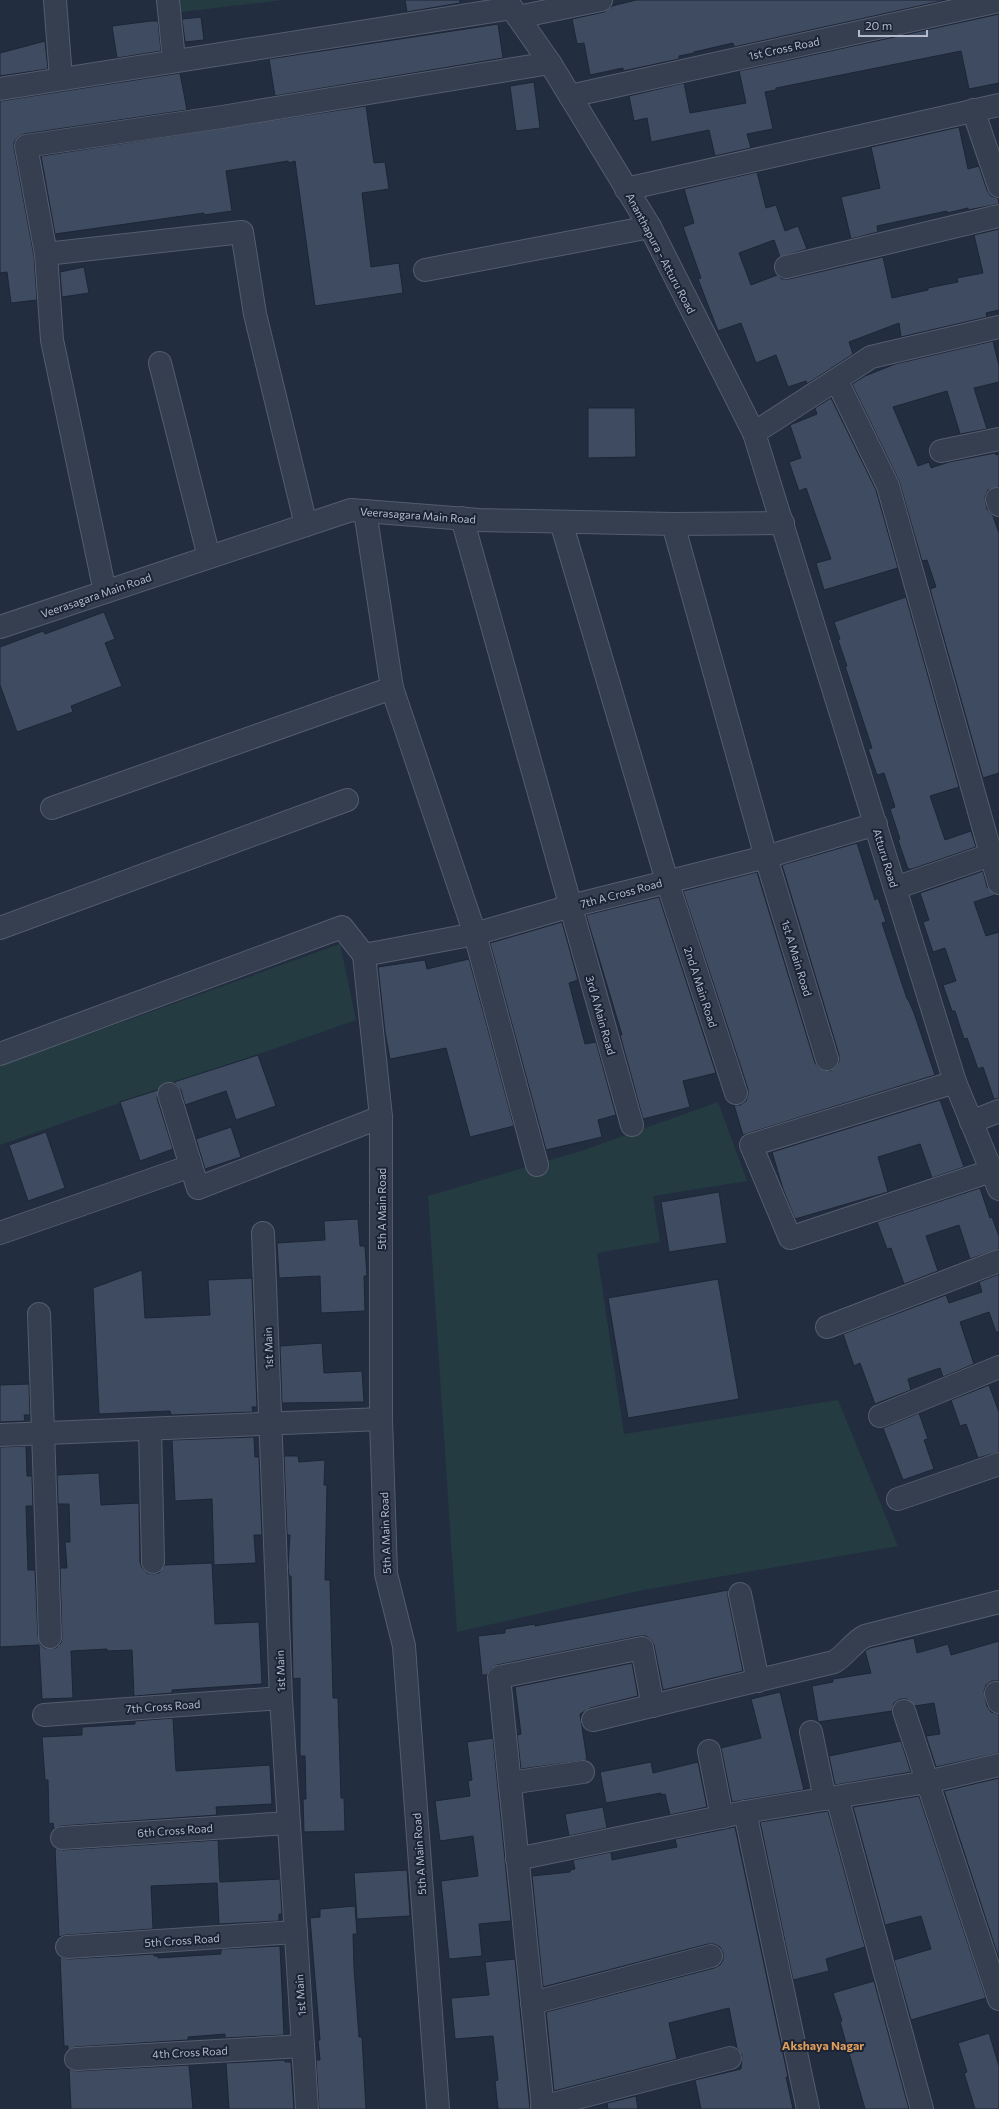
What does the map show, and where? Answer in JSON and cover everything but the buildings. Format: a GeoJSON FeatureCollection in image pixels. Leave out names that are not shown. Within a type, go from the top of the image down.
{"type":"FeatureCollection","features":[{"type":"Feature","properties":{"kind":"street"},"geometry":{"type":"LineString","coordinates":[[55,0],[62,78]]}},
{"type":"Feature","properties":{"kind":"street"},"geometry":{"type":"LineString","coordinates":[[168,0],[174,60]]}},
{"type":"Feature","properties":{"kind":"street"},"geometry":{"type":"LineString","coordinates":[[0,89],[174,60],[512,8],[601,0]]}},
{"type":"Feature","properties":{"kind":"street","name":"1st Cross Road"},"geometry":{"type":"LineString","coordinates":[[570,96],[999,1]]}},
{"type":"Feature","properties":{"kind":"street","name":"Ananthapura - Atturu Road"},"geometry":{"type":"LineString","coordinates":[[512,8],[550,64],[650,227],[754,433],[783,523]]}},
{"type":"Feature","properties":{"kind":"street"},"geometry":{"type":"LineString","coordinates":[[105,592],[52,340],[46,254],[26,146],[222,117],[550,64]]}},
{"type":"Feature","properties":{"kind":"street"},"geometry":{"type":"LineString","coordinates":[[626,189],[999,105]]}},
{"type":"Feature","properties":{"kind":"street"},"geometry":{"type":"LineString","coordinates":[[973,110],[999,186]]}},
{"type":"Feature","properties":{"kind":"street"},"geometry":{"type":"LineString","coordinates":[[786,266],[999,216]]}},
{"type":"Feature","properties":{"kind":"street"},"geometry":{"type":"LineString","coordinates":[[425,270],[650,227]]}},
{"type":"Feature","properties":{"kind":"street"},"geometry":{"type":"LineString","coordinates":[[46,254],[242,232],[255,314],[306,525]]}},
{"type":"Feature","properties":{"kind":"street"},"geometry":{"type":"LineString","coordinates":[[754,433],[837,381],[871,357],[999,327]]}},
{"type":"Feature","properties":{"kind":"street"},"geometry":{"type":"LineString","coordinates":[[160,363],[209,557]]}},
{"type":"Feature","properties":{"kind":"street"},"geometry":{"type":"LineString","coordinates":[[837,381],[888,486],[995,853],[999,883]]}},
{"type":"Feature","properties":{"kind":"street"},"geometry":{"type":"LineString","coordinates":[[941,451],[999,439]]}},
{"type":"Feature","properties":{"kind":"street","name":"Veerasagara Main Road"},"geometry":{"type":"LineString","coordinates":[[1,621],[105,592],[351,510],[462,518],[561,522],[673,524],[783,523]]}},
{"type":"Feature","properties":{"kind":"street"},"geometry":{"type":"LineString","coordinates":[[365,511],[392,688],[475,934],[537,1165]]}},
{"type":"Feature","properties":{"kind":"street","name":"3rd A Main Road"},"geometry":{"type":"LineString","coordinates":[[462,518],[632,1124]]}},
{"type":"Feature","properties":{"kind":"street","name":"2nd A Main Road"},"geometry":{"type":"LineString","coordinates":[[561,522],[667,881],[736,1093]]}},
{"type":"Feature","properties":{"kind":"street","name":"Atturu Road"},"geometry":{"type":"LineString","coordinates":[[783,523],[955,1082],[995,1180]]}},
{"type":"Feature","properties":{"kind":"street","name":"1st A Main Road"},"geometry":{"type":"LineString","coordinates":[[673,524],[766,857],[827,1059]]}},
{"type":"Feature","properties":{"kind":"street"},"geometry":{"type":"LineString","coordinates":[[52,808],[392,688]]}},
{"type":"Feature","properties":{"kind":"street"},"geometry":{"type":"LineString","coordinates":[[0,928],[347,800]]}},
{"type":"Feature","properties":{"kind":"street","name":"7th A Cross Road"},"geometry":{"type":"LineString","coordinates":[[364,955],[475,934],[571,906],[766,857],[876,824]]}},
{"type":"Feature","properties":{"kind":"street"},"geometry":{"type":"LineString","coordinates":[[895,888],[995,853]]}},
{"type":"Feature","properties":{"kind":"street"},"geometry":{"type":"LineString","coordinates":[[0,1054],[342,927],[364,955]]}},
{"type":"Feature","properties":{"kind":"street","name":"5th A Main Road"},"geometry":{"type":"LineString","coordinates":[[364,955],[381,1117],[382,1419],[386,1574],[404,1646],[438,2109]]}},
{"type":"Feature","properties":{"kind":"street"},"geometry":{"type":"LineString","coordinates":[[955,1082],[751,1145],[790,1238],[995,1180]]}},
{"type":"Feature","properties":{"kind":"street"},"geometry":{"type":"LineString","coordinates":[[168,1094],[198,1188],[381,1117]]}},
{"type":"Feature","properties":{"kind":"street"},"geometry":{"type":"LineString","coordinates":[[971,1122],[999,1111]]}},
{"type":"Feature","properties":{"kind":"street"},"geometry":{"type":"LineString","coordinates":[[0,1233],[191,1166]]}},
{"type":"Feature","properties":{"kind":"street","name":"1st Main"},"geometry":{"type":"LineString","coordinates":[[263,1233],[281,1698],[307,2109]]}},
{"type":"Feature","properties":{"kind":"street"},"geometry":{"type":"LineString","coordinates":[[827,1327],[999,1261]]}},
{"type":"Feature","properties":{"kind":"street"},"geometry":{"type":"LineString","coordinates":[[39,1314],[50,1637]]}},
{"type":"Feature","properties":{"kind":"street"},"geometry":{"type":"LineString","coordinates":[[880,1416],[999,1367]]}},
{"type":"Feature","properties":{"kind":"street"},"geometry":{"type":"LineString","coordinates":[[0,1435],[382,1419]]}},
{"type":"Feature","properties":{"kind":"street"},"geometry":{"type":"LineString","coordinates":[[150,1429],[153,1562]]}},
{"type":"Feature","properties":{"kind":"street"},"geometry":{"type":"LineString","coordinates":[[898,1499],[999,1464]]}},
{"type":"Feature","properties":{"kind":"street"},"geometry":{"type":"LineString","coordinates":[[740,1594],[758,1680]]}},
{"type":"Feature","properties":{"kind":"street"},"geometry":{"type":"LineString","coordinates":[[593,1720],[834,1662],[842,1657],[858,1640],[865,1636],[999,1602]]}},
{"type":"Feature","properties":{"kind":"street"},"geometry":{"type":"LineString","coordinates":[[653,1706],[642,1648],[499,1677],[543,2108],[730,2058]]}},
{"type":"Feature","properties":{"kind":"street","name":"7th Cross Road"},"geometry":{"type":"LineString","coordinates":[[44,1715],[281,1698]]}},
{"type":"Feature","properties":{"kind":"street"},"geometry":{"type":"LineString","coordinates":[[904,1711],[999,1999]]}},
{"type":"Feature","properties":{"kind":"street"},"geometry":{"type":"LineString","coordinates":[[811,1732],[922,2109]]}},
{"type":"Feature","properties":{"kind":"street"},"geometry":{"type":"LineString","coordinates":[[709,1751],[722,1817]]}},
{"type":"Feature","properties":{"kind":"street"},"geometry":{"type":"LineString","coordinates":[[517,1859],[745,1812],[927,1782],[999,1765]]}},
{"type":"Feature","properties":{"kind":"street"},"geometry":{"type":"LineString","coordinates":[[510,1783],[583,1772]]}},
{"type":"Feature","properties":{"kind":"street"},"geometry":{"type":"LineString","coordinates":[[745,1812],[808,2109]]}},
{"type":"Feature","properties":{"kind":"street","name":"6th Cross Road"},"geometry":{"type":"LineString","coordinates":[[62,1838],[289,1823]]}},
{"type":"Feature","properties":{"kind":"street","name":"5th Cross Road"},"geometry":{"type":"LineString","coordinates":[[67,1948],[296,1932]]}},
{"type":"Feature","properties":{"kind":"street"},"geometry":{"type":"LineString","coordinates":[[532,2003],[711,1956]]}},
{"type":"Feature","properties":{"kind":"street","name":"4th Cross Road"},"geometry":{"type":"LineString","coordinates":[[76,2059],[303,2046]]}},
{"type":"Feature","properties":{"kind":"green space"},"geometry":{"type":"Polygon","coordinates":[[[180,0],[283,0],[181,12],[180,0]]]}},
{"type":"Feature","properties":{"kind":"green space"},"geometry":{"type":"Polygon","coordinates":[[[340,944],[356,1020],[0,1145],[0,1066],[340,944]]]}},
{"type":"Feature","properties":{"kind":"green space"},"geometry":{"type":"Polygon","coordinates":[[[718,1102],[747,1181],[653,1196],[660,1242],[597,1253],[624,1434],[838,1400],[898,1546],[643,1590],[457,1632],[428,1196],[581,1151],[718,1102]]]}},
{"type":"Feature","properties":{"kind":"district","name":"Akshaya Nagar"},"geometry":{"type":"Point","coordinates":[823,2045]}}]}
